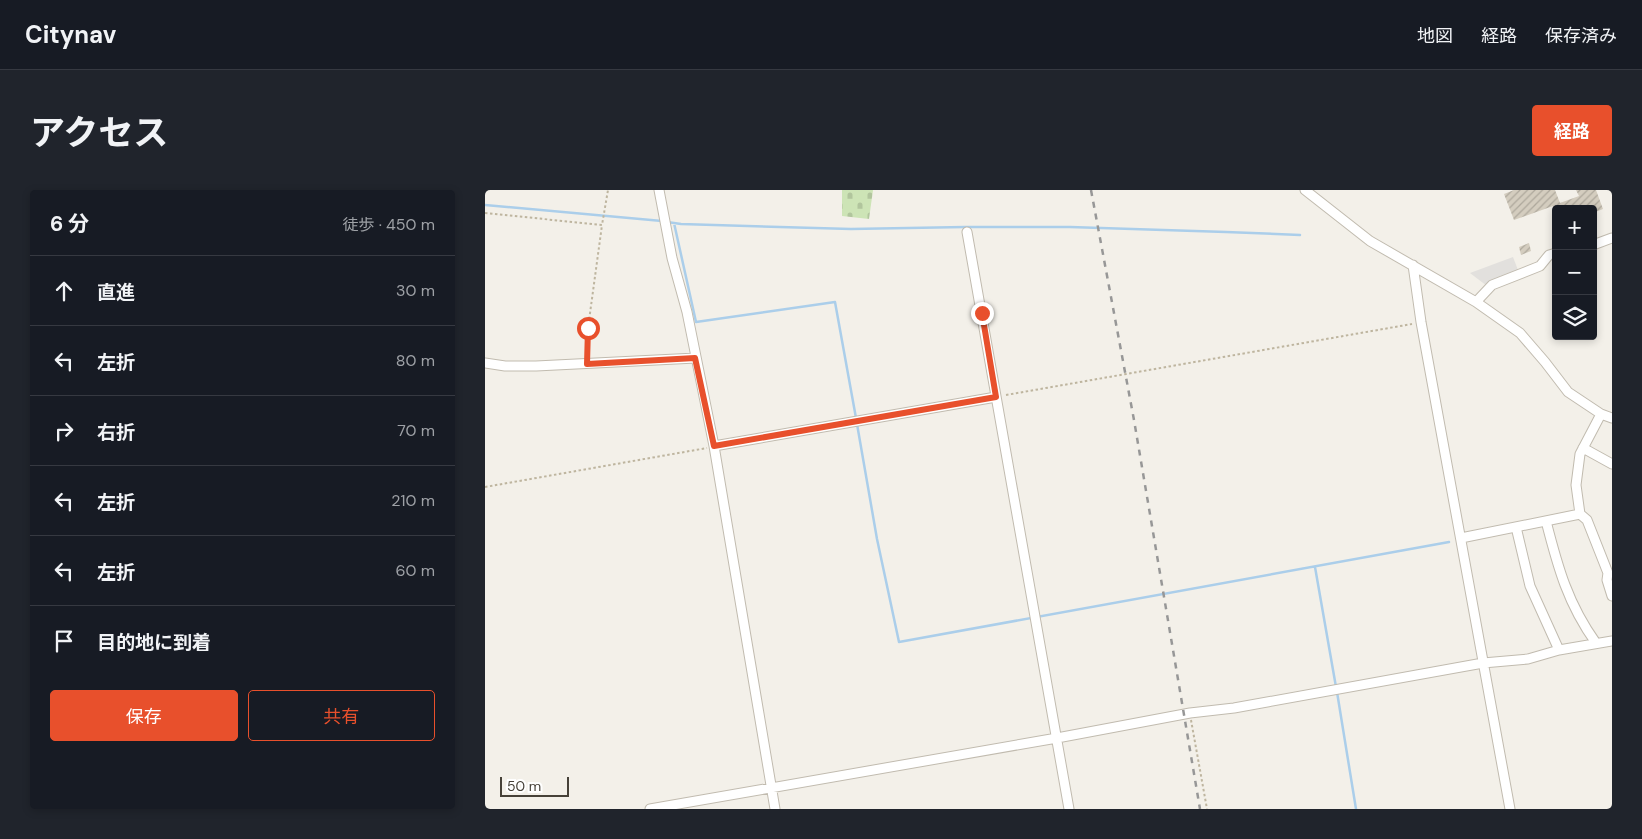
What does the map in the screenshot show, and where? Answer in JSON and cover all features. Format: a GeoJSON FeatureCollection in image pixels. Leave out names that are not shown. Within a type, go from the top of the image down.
{"type":"FeatureCollection","features":[{"type":"Feature","properties":{"kind":"street"},"geometry":{"type":"LineString","coordinates":[[659,190],[673,258],[687,312],[714,446],[775,809]]}},
{"type":"Feature","properties":{"kind":"street"},"geometry":{"type":"LineString","coordinates":[[1305,190],[1370,241],[1476,302],[1519,333],[1568,392],[1601,414],[1612,418]]}},
{"type":"Feature","properties":{"kind":"street"},"geometry":{"type":"LineString","coordinates":[[967,232],[1069,809]]}},
{"type":"Feature","properties":{"kind":"street"},"geometry":{"type":"LineString","coordinates":[[1597,244],[1612,238]]}},
{"type":"Feature","properties":{"kind":"street"},"geometry":{"type":"LineString","coordinates":[[1476,302],[1492,285],[1540,266],[1552,254]]}},
{"type":"Feature","properties":{"kind":"street"},"geometry":{"type":"LineString","coordinates":[[1413,265],[1421,322],[1510,809]]}},
{"type":"Feature","properties":{"kind":"street"},"geometry":{"type":"LineString","coordinates":[[485,363],[525,366],[695,358]]}},
{"type":"Feature","properties":{"kind":"street"},"geometry":{"type":"LineString","coordinates":[[714,446],[996,397]]}},
{"type":"Feature","properties":{"kind":"street"},"geometry":{"type":"LineString","coordinates":[[1601,414],[1580,454],[1576,485],[1580,514],[1587,520],[1610,572],[1607,580],[1612,596]]}},
{"type":"Feature","properties":{"kind":"street"},"geometry":{"type":"LineString","coordinates":[[1583,448],[1612,464]]}},
{"type":"Feature","properties":{"kind":"street"},"geometry":{"type":"LineString","coordinates":[[1461,538],[1580,514]]}},
{"type":"Feature","properties":{"kind":"street"},"geometry":{"type":"LineString","coordinates":[[1546,521],[1558,567],[1570,598],[1579,617],[1596,643]]}},
{"type":"Feature","properties":{"kind":"street"},"geometry":{"type":"LineString","coordinates":[[1517,527],[1530,586],[1559,650]]}},
{"type":"Feature","properties":{"kind":"street"},"geometry":{"type":"LineString","coordinates":[[650,809],[1190,713],[1235,708],[1483,663],[1527,659],[1559,650],[1612,641]]}},
{"type":"Feature","properties":{"kind":"path"},"geometry":{"type":"LineString","coordinates":[[587,364],[588,328],[608,190]]}},
{"type":"Feature","properties":{"kind":"path"},"geometry":{"type":"LineString","coordinates":[[485,213],[602,225]]}},
{"type":"Feature","properties":{"kind":"path"},"geometry":{"type":"LineString","coordinates":[[996,397],[1421,322]]}},
{"type":"Feature","properties":{"kind":"path"},"geometry":{"type":"LineString","coordinates":[[485,488],[714,446]]}},
{"type":"Feature","properties":{"kind":"path"},"geometry":{"type":"LineString","coordinates":[[1190,713],[1207,809]]}},
{"type":"Feature","properties":{"kind":"green space"},"geometry":{"type":"Polygon","coordinates":[[[842,190],[873,190],[869,219],[842,216],[842,190]]]}},
{"type":"Feature","properties":{"kind":"shaded area"},"geometry":{"type":"Polygon","coordinates":[[[1513,257],[1521,278],[1491,289],[1470,273],[1513,257]]]}},
{"type":"Feature","properties":{"kind":"building"},"geometry":{"type":"Polygon","coordinates":[[[1514,190],[1555,190],[1560,203],[1579,196],[1576,190],[1596,190],[1603,209],[1597,211],[1597,205],[1552,205],[1514,220],[1504,194],[1514,190]]]}},
{"type":"Feature","properties":{"kind":"building"},"geometry":{"type":"Polygon","coordinates":[[[1529,243],[1531,251],[1521,255],[1519,247],[1529,243]]]}},
{"type":"Feature","properties":{"kind":"waterway"},"geometry":{"type":"LineString","coordinates":[[485,205],[662,221]]}},
{"type":"Feature","properties":{"kind":"waterway"},"geometry":{"type":"LineString","coordinates":[[667,222],[851,229],[1070,227],[1300,235]]}},
{"type":"Feature","properties":{"kind":"waterway"},"geometry":{"type":"LineString","coordinates":[[674,223],[696,322],[835,302],[856,418]]}},
{"type":"Feature","properties":{"kind":"waterway"},"geometry":{"type":"LineString","coordinates":[[857,424],[877,539],[899,642],[1449,542]]}},
{"type":"Feature","properties":{"kind":"waterway"},"geometry":{"type":"LineString","coordinates":[[1315,567],[1336,687]]}},
{"type":"Feature","properties":{"kind":"waterway"},"geometry":{"type":"LineString","coordinates":[[1337,692],[1356,809]]}},
{"type":"Feature","properties":{"kind":"railway"},"geometry":{"type":"LineString","coordinates":[[1091,190],[1134,420],[1200,809]]}},
{"type":"Feature","properties":{"kind":"route"},"geometry":{"type":"LineString","coordinates":[[588,328],[587,364],[695,358],[714,446],[996,397],[982,313]]}}]}
